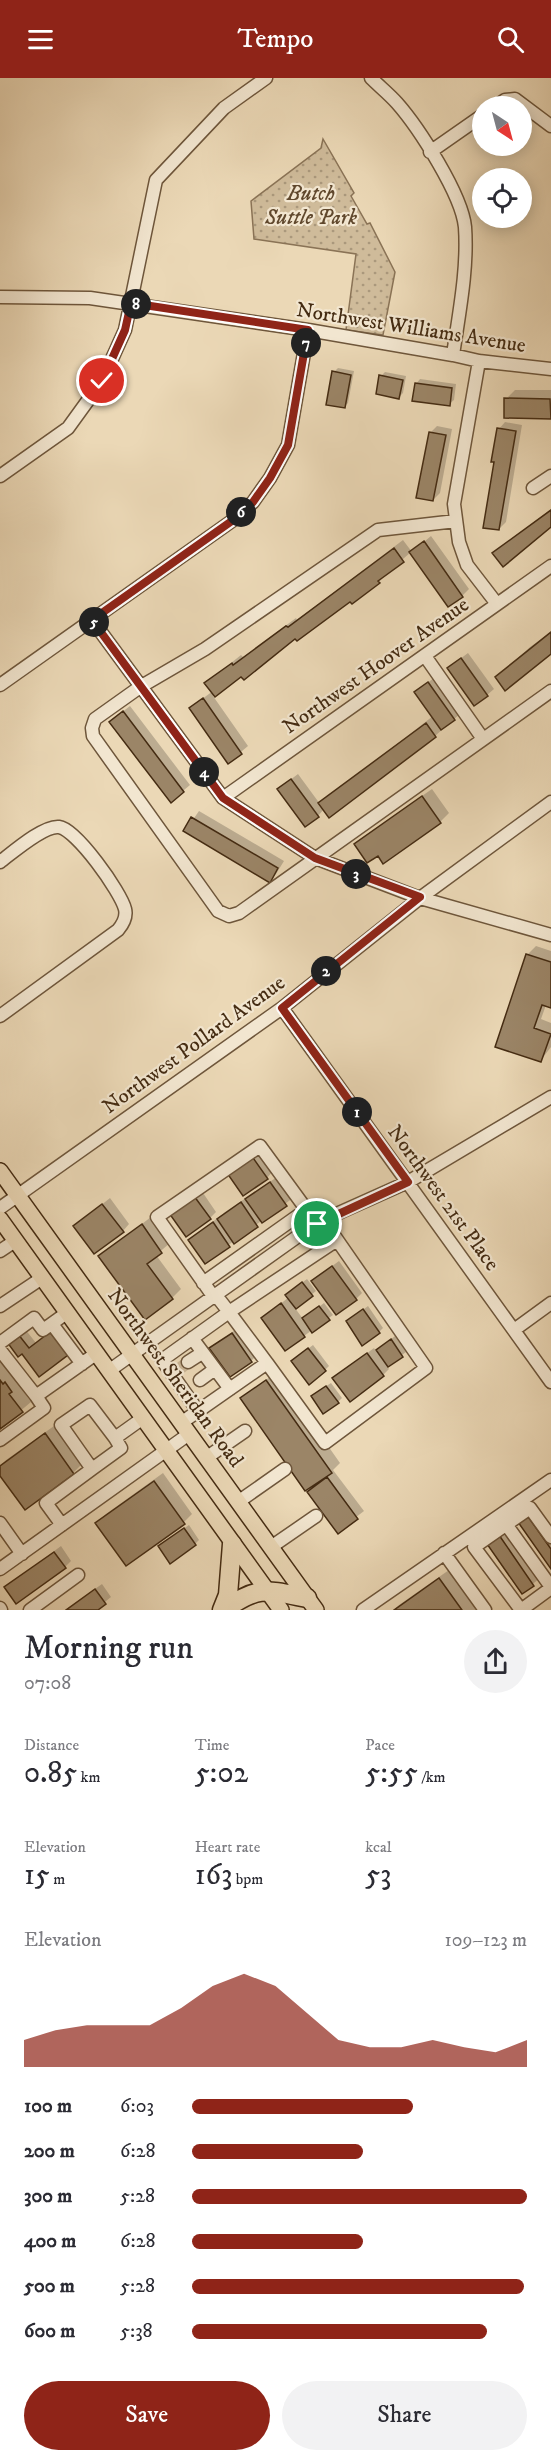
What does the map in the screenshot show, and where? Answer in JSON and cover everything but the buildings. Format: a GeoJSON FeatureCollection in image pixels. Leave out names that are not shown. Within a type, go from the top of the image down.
{"type":"FeatureCollection","features":[{"type":"Feature","properties":{"kind":"highway"},"geometry":{"type":"LineString","coordinates":[[223,1610],[230,1584],[232,1544]]}},
{"type":"Feature","properties":{"kind":"highway"},"geometry":{"type":"LineString","coordinates":[[223,1610],[236,1601],[266,1590],[312,1604]]}},
{"type":"Feature","properties":{"kind":"main road","name":"Northwest Sheridan Road"},"geometry":{"type":"LineString","coordinates":[[0,1171],[312,1604]]}},
{"type":"Feature","properties":{"kind":"main road"},"geometry":{"type":"LineString","coordinates":[[0,1219],[281,1610]]}},
{"type":"Feature","properties":{"kind":"street"},"geometry":{"type":"LineString","coordinates":[[0,476],[68,428],[102,381],[125,330],[156,180],[224,108],[266,78]]}},
{"type":"Feature","properties":{"kind":"street"},"geometry":{"type":"LineString","coordinates":[[370,78],[397,103],[430,152],[455,196],[465,225],[464,272],[453,354]]}},
{"type":"Feature","properties":{"kind":"street"},"geometry":{"type":"LineString","coordinates":[[532,112],[551,126]]}},
{"type":"Feature","properties":{"kind":"street"},"geometry":{"type":"LineString","coordinates":[[430,152],[472,123]]}},
{"type":"Feature","properties":{"kind":"street","name":"Northwest Williams Avenue"},"geometry":{"type":"LineString","coordinates":[[0,297],[90,297],[308,330],[453,354],[479,361],[551,369]]}},
{"type":"Feature","properties":{"kind":"street"},"geometry":{"type":"LineString","coordinates":[[0,685],[236,518],[253,502],[270,478],[288,445],[308,330]]}},
{"type":"Feature","properties":{"kind":"street"},"geometry":{"type":"LineString","coordinates":[[479,361],[454,504],[459,542],[467,565],[497,604]]}},
{"type":"Feature","properties":{"kind":"street"},"geometry":{"type":"LineString","coordinates":[[533,488],[551,476]]}},
{"type":"Feature","properties":{"kind":"street"},"geometry":{"type":"LineString","coordinates":[[456,521],[378,530],[205,649],[140,687],[94,719],[93,736],[218,911],[229,915],[239,913],[295,875],[315,858],[551,691]]}},
{"type":"Feature","properties":{"kind":"street","name":"Northwest Hoover Avenue"},"geometry":{"type":"LineString","coordinates":[[223,798],[551,566]]}},
{"type":"Feature","properties":{"kind":"street"},"geometry":{"type":"LineString","coordinates":[[92,620],[223,798],[315,858],[420,897],[551,936]]}},
{"type":"Feature","properties":{"kind":"street"},"geometry":{"type":"LineString","coordinates":[[425,656],[483,739]]}},
{"type":"Feature","properties":{"kind":"street","name":"Northwest Pollard Avenue"},"geometry":{"type":"LineString","coordinates":[[0,1208],[282,1008],[420,897],[551,802]]}},
{"type":"Feature","properties":{"kind":"street"},"geometry":{"type":"LineString","coordinates":[[0,862],[42,832],[57,826],[67,829],[77,838],[99,867],[126,911],[124,921],[118,930],[0,1016]]}},
{"type":"Feature","properties":{"kind":"street","name":"Northwest 21st Place"},"geometry":{"type":"LineString","coordinates":[[282,1008],[551,1382]]}},
{"type":"Feature","properties":{"kind":"street"},"geometry":{"type":"LineString","coordinates":[[110,1370],[320,1222],[408,1182],[551,1097]]}},
{"type":"Feature","properties":{"kind":"street"},"geometry":{"type":"LineString","coordinates":[[260,1146],[306,1210],[320,1222],[337,1240],[426,1368],[325,1443],[229,1312],[203,1282],[157,1217],[260,1146]]}},
{"type":"Feature","properties":{"kind":"street"},"geometry":{"type":"LineString","coordinates":[[203,1282],[306,1210]]}},
{"type":"Feature","properties":{"kind":"street"},"geometry":{"type":"LineString","coordinates":[[198,1412],[191,1386],[162,1360],[337,1240]]}},
{"type":"Feature","properties":{"kind":"street"},"geometry":{"type":"LineString","coordinates":[[0,1251],[15,1241]]}},
{"type":"Feature","properties":{"kind":"street"},"geometry":{"type":"LineString","coordinates":[[0,1306],[42,1278]]}},
{"type":"Feature","properties":{"kind":"street"},"geometry":{"type":"LineString","coordinates":[[514,1330],[551,1304]]}},
{"type":"Feature","properties":{"kind":"street"},"geometry":{"type":"LineString","coordinates":[[0,1344],[34,1318],[43,1330],[68,1312]]}},
{"type":"Feature","properties":{"kind":"street"},"geometry":{"type":"LineString","coordinates":[[52,1323],[81,1364]]}},
{"type":"Feature","properties":{"kind":"street"},"geometry":{"type":"LineString","coordinates":[[164,1331],[176,1349]]}},
{"type":"Feature","properties":{"kind":"street"},"geometry":{"type":"LineString","coordinates":[[192,1338],[230,1389]]}},
{"type":"Feature","properties":{"kind":"street"},"geometry":{"type":"LineString","coordinates":[[0,1350],[44,1408],[0,1440]]}},
{"type":"Feature","properties":{"kind":"street"},"geometry":{"type":"LineString","coordinates":[[36,1396],[97,1353]]}},
{"type":"Feature","properties":{"kind":"street"},"geometry":{"type":"LineString","coordinates":[[160,1391],[178,1372],[202,1353]]}},
{"type":"Feature","properties":{"kind":"street"},"geometry":{"type":"LineString","coordinates":[[0,1569],[165,1451],[198,1412],[267,1363]]}},
{"type":"Feature","properties":{"kind":"street"},"geometry":{"type":"LineString","coordinates":[[191,1386],[215,1369]]}},
{"type":"Feature","properties":{"kind":"street"},"geometry":{"type":"LineString","coordinates":[[62,1525],[46,1503],[121,1448],[90,1405],[61,1425],[92,1469]]}},
{"type":"Feature","properties":{"kind":"street"},"geometry":{"type":"LineString","coordinates":[[115,1438],[142,1418]]}},
{"type":"Feature","properties":{"kind":"street"},"geometry":{"type":"LineString","coordinates":[[206,1458],[245,1431]]}},
{"type":"Feature","properties":{"kind":"street"},"geometry":{"type":"LineString","coordinates":[[238,1502],[285,1469]]}},
{"type":"Feature","properties":{"kind":"street"},"geometry":{"type":"LineString","coordinates":[[363,1610],[444,1553],[471,1542],[503,1520],[527,1503],[551,1480]]}},
{"type":"Feature","properties":{"kind":"street"},"geometry":{"type":"LineString","coordinates":[[527,1503],[551,1537]]}},
{"type":"Feature","properties":{"kind":"street"},"geometry":{"type":"LineString","coordinates":[[271,1547],[316,1516]]}},
{"type":"Feature","properties":{"kind":"street"},"geometry":{"type":"LineString","coordinates":[[471,1542],[521,1610],[551,1588],[503,1520]]}},
{"type":"Feature","properties":{"kind":"street"},"geometry":{"type":"LineString","coordinates":[[0,1523],[22,1554]]}},
{"type":"Feature","properties":{"kind":"street"},"geometry":{"type":"LineString","coordinates":[[444,1553],[485,1610]]}},
{"type":"Feature","properties":{"kind":"street"},"geometry":{"type":"LineString","coordinates":[[30,1610],[78,1575]]}},
{"type":"Feature","properties":{"kind":"green space","name":"Butch Suttle Park"},"geometry":{"type":"Polygon","coordinates":[[[323,139],[354,193],[351,196],[367,224],[370,223],[395,272],[383,335],[346,330],[356,254],[254,239],[251,201],[321,148],[323,139]]]}},
{"type":"Feature","properties":{"kind":"tunnel"},"geometry":{"type":"LineString","coordinates":[[178,1370],[188,1362]]}},
{"type":"Feature","properties":{"kind":"route"},"geometry":{"type":"LineString","coordinates":[[102,381],[125,330],[131,303],[308,330],[288,445],[270,478],[253,502],[236,518],[92,620],[223,798],[315,858],[420,897],[282,1008],[408,1182],[317,1224]]}}]}
